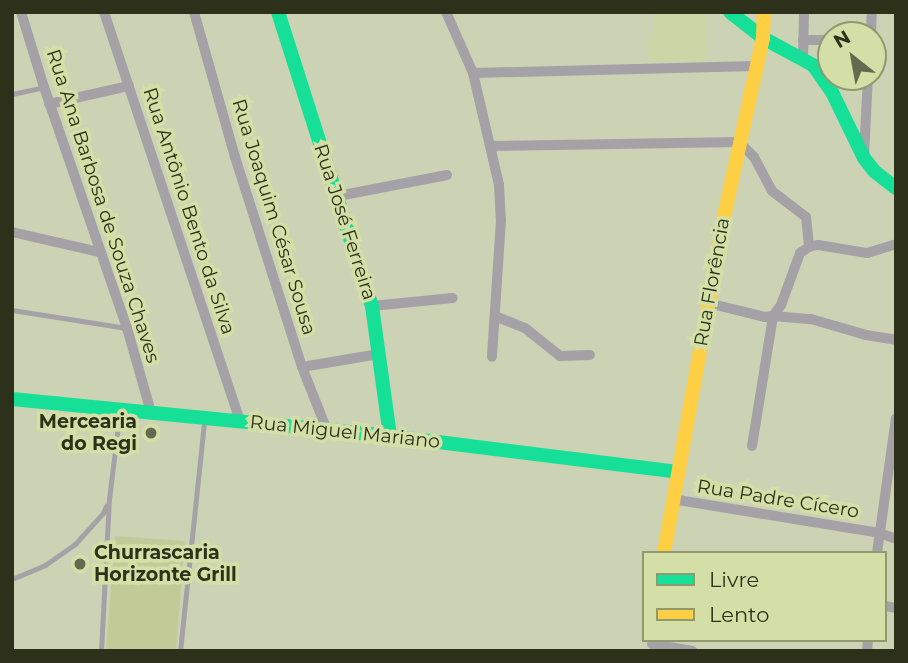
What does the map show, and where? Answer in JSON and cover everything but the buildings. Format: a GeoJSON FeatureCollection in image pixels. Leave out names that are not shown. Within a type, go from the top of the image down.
{"type":"FeatureCollection","features":[{"type":"Feature","properties":{"kind":"street","name":"Rua Ana Barbosa de Souza Chaves"},"geometry":{"type":"LineString","coordinates":[[21,12],[99,252],[127,328],[151,412]]}},
{"type":"Feature","properties":{"kind":"street","name":"Rua Antônio Bento da Silva"},"geometry":{"type":"LineString","coordinates":[[104,12],[240,421]]}},
{"type":"Feature","properties":{"kind":"street","name":"Rua Joaquim César Sousa"},"geometry":{"type":"LineString","coordinates":[[194,12],[235,158],[302,367],[327,430]]}},
{"type":"Feature","properties":{"kind":"street","name":"Rua José Ferreira"},"geometry":{"type":"LineString","coordinates":[[278,12],[372,306],[390,436]]}},
{"type":"Feature","properties":{"kind":"street"},"geometry":{"type":"LineString","coordinates":[[446,12],[473,73],[492,146],[501,220],[492,357]]}},
{"type":"Feature","properties":{"kind":"street"},"geometry":{"type":"LineString","coordinates":[[730,12],[763,38],[803,57],[821,75],[864,158],[896,188]]}},
{"type":"Feature","properties":{"kind":"street","name":"Rua Florência"},"geometry":{"type":"LineString","coordinates":[[664,551],[708,303],[739,142],[763,38],[764,12]]}},
{"type":"Feature","properties":{"kind":"street"},"geometry":{"type":"LineString","coordinates":[[803,57],[804,12]]}},
{"type":"Feature","properties":{"kind":"street"},"geometry":{"type":"LineString","coordinates":[[803,40],[817,40]]}},
{"type":"Feature","properties":{"kind":"street"},"geometry":{"type":"LineString","coordinates":[[473,73],[755,66]]}},
{"type":"Feature","properties":{"kind":"street"},"geometry":{"type":"LineString","coordinates":[[50,104],[129,86]]}},
{"type":"Feature","properties":{"kind":"street"},"geometry":{"type":"LineString","coordinates":[[864,158],[867,91]]}},
{"type":"Feature","properties":{"kind":"street"},"geometry":{"type":"LineString","coordinates":[[492,146],[739,142],[754,158],[772,191],[806,217],[809,247]]}},
{"type":"Feature","properties":{"kind":"street"},"geometry":{"type":"LineString","coordinates":[[338,196],[447,175]]}},
{"type":"Feature","properties":{"kind":"street"},"geometry":{"type":"LineString","coordinates":[[12,232],[99,252]]}},
{"type":"Feature","properties":{"kind":"street"},"geometry":{"type":"LineString","coordinates":[[752,446],[773,316],[781,305],[800,253],[818,245],[867,253],[896,244]]}},
{"type":"Feature","properties":{"kind":"street"},"geometry":{"type":"LineString","coordinates":[[372,306],[453,298]]}},
{"type":"Feature","properties":{"kind":"street"},"geometry":{"type":"LineString","coordinates":[[708,303],[765,317],[811,319],[866,335],[896,340]]}},
{"type":"Feature","properties":{"kind":"street"},"geometry":{"type":"LineString","coordinates":[[495,316],[525,328],[560,356],[590,355]]}},
{"type":"Feature","properties":{"kind":"street"},"geometry":{"type":"LineString","coordinates":[[302,367],[379,354]]}},
{"type":"Feature","properties":{"kind":"street","name":"Rua Miguel Mariano"},"geometry":{"type":"LineString","coordinates":[[12,398],[390,436],[678,472]]}},
{"type":"Feature","properties":{"kind":"street"},"geometry":{"type":"LineString","coordinates":[[877,551],[896,418]]}},
{"type":"Feature","properties":{"kind":"street","name":"Rua Padre Cícero"},"geometry":{"type":"LineString","coordinates":[[672,499],[879,533],[896,539]]}},
{"type":"Feature","properties":{"kind":"street"},"geometry":{"type":"LineString","coordinates":[[652,645],[692,651]]}},
{"type":"Feature","properties":{"kind":"lane"},"geometry":{"type":"LineString","coordinates":[[12,94],[44,87]]}},
{"type":"Feature","properties":{"kind":"lane"},"geometry":{"type":"LineString","coordinates":[[12,310],[127,328]]}},
{"type":"Feature","properties":{"kind":"lane"},"geometry":{"type":"LineString","coordinates":[[101,651],[108,499],[120,408]]}},
{"type":"Feature","properties":{"kind":"lane"},"geometry":{"type":"LineString","coordinates":[[180,651],[205,418]]}},
{"type":"Feature","properties":{"kind":"lane"},"geometry":{"type":"LineString","coordinates":[[12,579],[45,565],[75,544],[103,513],[108,499]]}},
{"type":"Feature","properties":{"kind":"shaded area"},"geometry":{"type":"Polygon","coordinates":[[[653,12],[705,12],[707,57],[700,61],[647,61],[647,35],[654,34],[653,12]]]}},
{"type":"Feature","properties":{"kind":"shaded area"},"geometry":{"type":"Polygon","coordinates":[[[115,536],[185,541],[176,651],[106,651],[115,536]]]}},
{"type":"Feature","properties":{"kind":"traffic: fast"},"geometry":{"type":"LineString","coordinates":[[278,12],[372,306],[390,436]]}},
{"type":"Feature","properties":{"kind":"traffic: fast"},"geometry":{"type":"LineString","coordinates":[[730,12],[763,38],[813,65],[832,92],[864,158],[874,171],[896,188]]}},
{"type":"Feature","properties":{"kind":"traffic: fast"},"geometry":{"type":"LineString","coordinates":[[12,399],[390,436],[678,472]]}},
{"type":"Feature","properties":{"kind":"traffic: slow"},"geometry":{"type":"LineString","coordinates":[[664,551],[725,212],[763,38],[764,12]]}},
{"type":"Feature","properties":{"kind":"place","name":"Mercearia do Regi"},"geometry":{"type":"Point","coordinates":[151,433]}},
{"type":"Feature","properties":{"kind":"place","name":"Churrascaria Horizonte Grill"},"geometry":{"type":"Point","coordinates":[80,564]}}]}
